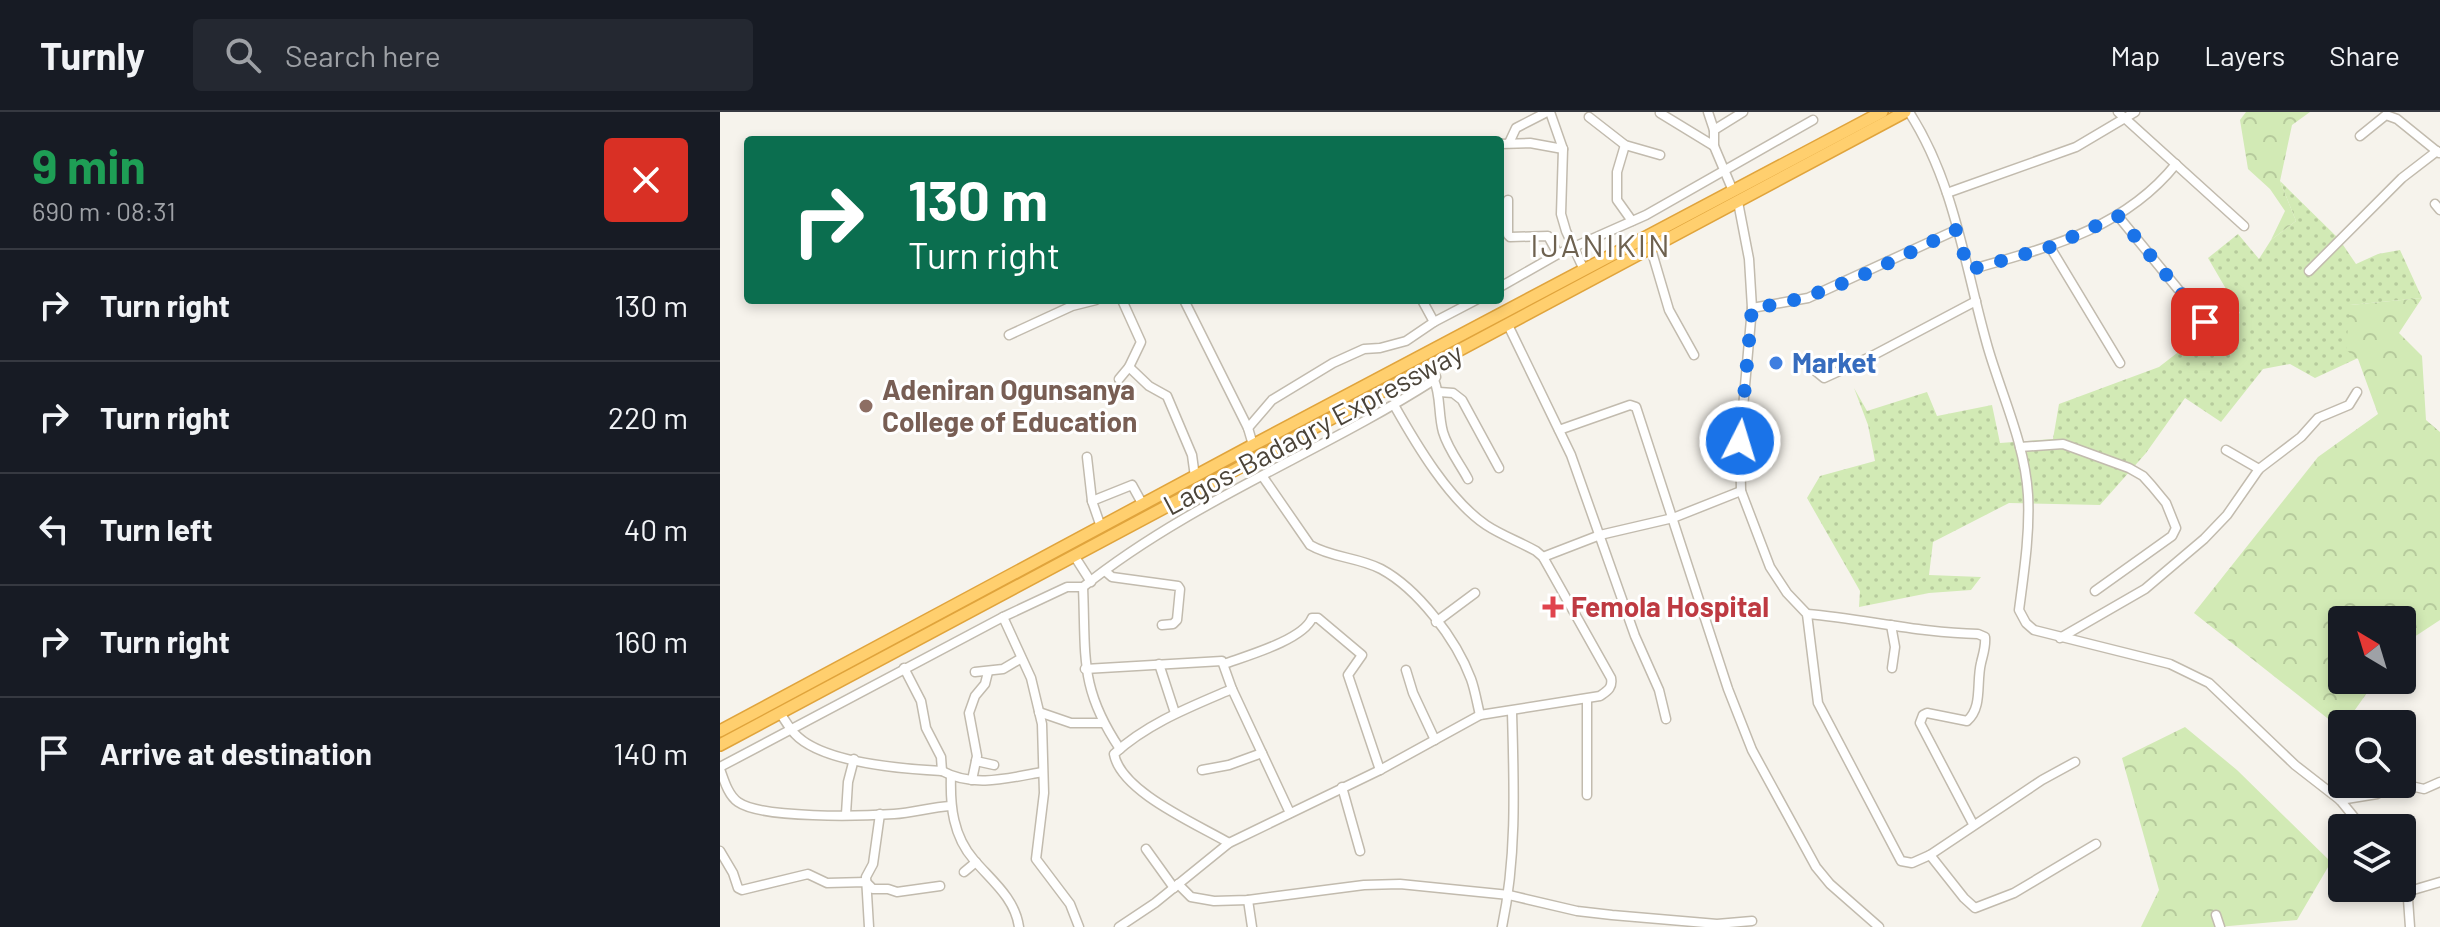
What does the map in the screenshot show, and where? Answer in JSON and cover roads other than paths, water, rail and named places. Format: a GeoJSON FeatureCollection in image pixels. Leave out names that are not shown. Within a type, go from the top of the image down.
{"type":"FeatureCollection","features":[{"type":"Feature","properties":{"kind":"highway","name":"Lagos-Badagry Expressway"},"geometry":{"type":"LineString","coordinates":[[720,745],[1651,249],[1735,196],[1882,112]]}},
{"type":"Feature","properties":{"kind":"highway","name":"Lagos-Badagry Expressway"},"geometry":{"type":"LineString","coordinates":[[720,731],[1584,270],[1907,112]]}},
{"type":"Feature","properties":{"kind":"street"},"geometry":{"type":"LineString","coordinates":[[1504,143],[1516,128],[1549,112],[1563,149],[1561,214],[1584,270]]}},
{"type":"Feature","properties":{"kind":"street"},"geometry":{"type":"LineString","coordinates":[[1708,112],[1714,130],[1714,146],[1735,196],[1749,259],[1752,308],[1740,441],[1741,491],[1770,567],[1787,593],[1807,614],[1818,703],[1901,861],[1912,863],[1930,855],[1973,824],[2075,762]]}},
{"type":"Feature","properties":{"kind":"street"},"geometry":{"type":"LineString","coordinates":[[1714,130],[1743,112]]}},
{"type":"Feature","properties":{"kind":"street"},"geometry":{"type":"LineString","coordinates":[[1907,112],[1939,169],[2020,447],[2028,493],[2028,544],[2019,610],[2026,623],[2034,630],[2059,638],[2170,664],[2209,683],[2295,765],[2340,800],[2352,814]]}},
{"type":"Feature","properties":{"kind":"street"},"geometry":{"type":"LineString","coordinates":[[1947,193],[2076,147],[2121,115],[2135,112]]}},
{"type":"Feature","properties":{"kind":"street"},"geometry":{"type":"LineString","coordinates":[[1660,113],[1714,146]]}},
{"type":"Feature","properties":{"kind":"street"},"geometry":{"type":"LineString","coordinates":[[2121,115],[2244,226]]}},
{"type":"Feature","properties":{"kind":"street"},"geometry":{"type":"LineString","coordinates":[[2309,271],[2402,178],[2439,152],[2397,119],[2386,115],[2360,136]]}},
{"type":"Feature","properties":{"kind":"street"},"geometry":{"type":"LineString","coordinates":[[1589,117],[1625,145],[1660,155]]}},
{"type":"Feature","properties":{"kind":"street"},"geometry":{"type":"LineString","coordinates":[[1504,285],[1558,254],[1632,221],[1813,120]]}},
{"type":"Feature","properties":{"kind":"street"},"geometry":{"type":"LineString","coordinates":[[1504,143],[1530,143],[1563,149]]}},
{"type":"Feature","properties":{"kind":"street"},"geometry":{"type":"LineString","coordinates":[[1625,145],[1617,172],[1617,200],[1632,221]]}},
{"type":"Feature","properties":{"kind":"street"},"geometry":{"type":"LineString","coordinates":[[1969,270],[2050,247],[2118,216],[2160,184],[2176,164]]}},
{"type":"Feature","properties":{"kind":"street"},"geometry":{"type":"LineString","coordinates":[[1508,200],[1508,235],[1548,236],[1558,254]]}},
{"type":"Feature","properties":{"kind":"street"},"geometry":{"type":"LineString","coordinates":[[2118,216],[2205,322]]}},
{"type":"Feature","properties":{"kind":"street"},"geometry":{"type":"LineString","coordinates":[[1752,308],[1808,298],[1956,230]]}},
{"type":"Feature","properties":{"kind":"street"},"geometry":{"type":"LineString","coordinates":[[2050,247],[2120,363]]}},
{"type":"Feature","properties":{"kind":"street"},"geometry":{"type":"LineString","coordinates":[[1651,249],[1669,310],[1694,355]]}},
{"type":"Feature","properties":{"kind":"street"},"geometry":{"type":"LineString","coordinates":[[1813,369],[1824,378],[1976,301]]}},
{"type":"Feature","properties":{"kind":"street"},"geometry":{"type":"LineString","coordinates":[[1009,335],[1080,304]]}},
{"type":"Feature","properties":{"kind":"street"},"geometry":{"type":"LineString","coordinates":[[1119,379],[1129,367],[1141,342],[1124,304]]}},
{"type":"Feature","properties":{"kind":"street"},"geometry":{"type":"LineString","coordinates":[[1186,304],[1248,428],[1253,445]]}},
{"type":"Feature","properties":{"kind":"street"},"geometry":{"type":"LineString","coordinates":[[1424,304],[1434,322]]}},
{"type":"Feature","properties":{"kind":"street"},"geometry":{"type":"LineString","coordinates":[[1248,428],[1272,400],[1333,363],[1364,349],[1406,341],[1468,304]]}},
{"type":"Feature","properties":{"kind":"street"},"geometry":{"type":"LineString","coordinates":[[1508,325],[1571,455],[1635,636],[1659,690],[1666,719]]}},
{"type":"Feature","properties":{"kind":"street"},"geometry":{"type":"LineString","coordinates":[[1406,341],[1416,361]]}},
{"type":"Feature","properties":{"kind":"street"},"geometry":{"type":"LineString","coordinates":[[1129,367],[1149,386],[1167,396],[1192,455],[1195,477]]}},
{"type":"Feature","properties":{"kind":"street"},"geometry":{"type":"LineString","coordinates":[[1431,367],[1439,392],[1438,411],[1445,439],[1468,479]]}},
{"type":"Feature","properties":{"kind":"street"},"geometry":{"type":"LineString","coordinates":[[950,806],[880,814],[817,816],[778,812],[738,802],[720,768],[1003,617],[1067,587],[1087,584],[1187,518],[1434,380]]}},
{"type":"Feature","properties":{"kind":"street"},"geometry":{"type":"LineString","coordinates":[[1439,392],[1453,393],[1462,400],[1499,468]]}},
{"type":"Feature","properties":{"kind":"street"},"geometry":{"type":"LineString","coordinates":[[2059,638],[2145,589],[2177,563],[2227,515],[2259,469],[2301,437],[2318,418],[2349,405],[2357,392]]}},
{"type":"Feature","properties":{"kind":"street"},"geometry":{"type":"LineString","coordinates":[[1119,927],[1229,843],[1380,770],[1480,715],[1587,699],[1609,690],[1611,678],[1543,557],[1482,523],[1461,501],[1413,438],[1394,405]]}},
{"type":"Feature","properties":{"kind":"street"},"geometry":{"type":"LineString","coordinates":[[1559,430],[1634,405],[1738,717],[1763,773],[1816,867],[1830,884],[1879,927]]}},
{"type":"Feature","properties":{"kind":"street"},"geometry":{"type":"LineString","coordinates":[[2020,447],[2063,444],[2117,462],[2143,476],[2166,503],[2176,528],[2172,536],[2095,591]]}},
{"type":"Feature","properties":{"kind":"street"},"geometry":{"type":"LineString","coordinates":[[2226,450],[2259,469]]}},
{"type":"Feature","properties":{"kind":"street"},"geometry":{"type":"LineString","coordinates":[[1087,457],[1092,501],[1101,527]]}},
{"type":"Feature","properties":{"kind":"street"},"geometry":{"type":"LineString","coordinates":[[1263,477],[1310,545],[1380,569],[1416,596],[1466,668],[1480,715]]}},
{"type":"Feature","properties":{"kind":"street"},"geometry":{"type":"LineString","coordinates":[[1092,501],[1132,485],[1143,505]]}},
{"type":"Feature","properties":{"kind":"street"},"geometry":{"type":"LineString","coordinates":[[1543,557],[1600,535],[1673,518],[1741,491]]}},
{"type":"Feature","properties":{"kind":"street"},"geometry":{"type":"LineString","coordinates":[[1075,557],[1087,584],[1085,669],[1102,723],[1120,749]]}},
{"type":"Feature","properties":{"kind":"street"},"geometry":{"type":"LineString","coordinates":[[1105,571],[1112,577],[1178,586],[1177,620],[1173,624],[1162,625]]}},
{"type":"Feature","properties":{"kind":"street"},"geometry":{"type":"LineString","coordinates":[[1022,585],[1032,603]]}},
{"type":"Feature","properties":{"kind":"street"},"geometry":{"type":"LineString","coordinates":[[1436,622],[1475,593]]}},
{"type":"Feature","properties":{"kind":"street"},"geometry":{"type":"LineString","coordinates":[[1807,614],[1915,631],[1982,635],[1986,639],[1978,698],[1972,716],[1967,721],[1927,713],[1920,723],[1973,824]]}},
{"type":"Feature","properties":{"kind":"street"},"geometry":{"type":"LineString","coordinates":[[1003,617],[1031,678],[1043,733],[1043,808],[1036,859],[1070,904],[1079,927]]}},
{"type":"Feature","properties":{"kind":"street"},"geometry":{"type":"LineString","coordinates":[[1224,664],[1265,649],[1305,629],[1312,618],[1318,618],[1362,655],[1348,675],[1380,770]]}},
{"type":"Feature","properties":{"kind":"street"},"geometry":{"type":"LineString","coordinates":[[1891,625],[1895,647],[1892,668]]}},
{"type":"Feature","properties":{"kind":"street"},"geometry":{"type":"LineString","coordinates":[[975,672],[1003,669],[1020,659]]}},
{"type":"Feature","properties":{"kind":"street"},"geometry":{"type":"LineString","coordinates":[[1085,669],[1219,661],[1224,664],[1232,689],[1290,813]]}},
{"type":"Feature","properties":{"kind":"street"},"geometry":{"type":"LineString","coordinates":[[1159,664],[1175,713]]}},
{"type":"Feature","properties":{"kind":"street"},"geometry":{"type":"LineString","coordinates":[[904,668],[921,701],[926,728],[941,757],[942,771]]}},
{"type":"Feature","properties":{"kind":"street"},"geometry":{"type":"LineString","coordinates":[[1406,670],[1435,740]]}},
{"type":"Feature","properties":{"kind":"street"},"geometry":{"type":"LineString","coordinates":[[972,780],[976,761],[969,713],[988,672]]}},
{"type":"Feature","properties":{"kind":"street"},"geometry":{"type":"LineString","coordinates":[[1229,843],[1141,793],[1116,763],[1114,754],[1175,713],[1232,689]]}},
{"type":"Feature","properties":{"kind":"street"},"geometry":{"type":"LineString","coordinates":[[1587,699],[1587,795]]}},
{"type":"Feature","properties":{"kind":"street"},"geometry":{"type":"LineString","coordinates":[[1039,712],[1071,723],[1102,723]]}},
{"type":"Feature","properties":{"kind":"street"},"geometry":{"type":"LineString","coordinates":[[1502,927],[1509,895],[1515,814],[1512,712]]}},
{"type":"Feature","properties":{"kind":"street"},"geometry":{"type":"LineString","coordinates":[[780,713],[797,736],[812,744],[892,768],[942,771],[951,776],[988,781],[1042,772]]}},
{"type":"Feature","properties":{"kind":"street"},"geometry":{"type":"LineString","coordinates":[[1202,770],[1229,765],[1262,753]]}},
{"type":"Feature","properties":{"kind":"street"},"geometry":{"type":"LineString","coordinates":[[846,814],[848,782],[854,759]]}},
{"type":"Feature","properties":{"kind":"street"},"geometry":{"type":"LineString","coordinates":[[976,761],[994,765]]}},
{"type":"Feature","properties":{"kind":"street"},"geometry":{"type":"LineString","coordinates":[[951,776],[950,806],[959,834],[976,862],[1005,893],[1019,927]]}},
{"type":"Feature","properties":{"kind":"street"},"geometry":{"type":"LineString","coordinates":[[2416,787],[2424,789],[2440,782]]}},
{"type":"Feature","properties":{"kind":"street"},"geometry":{"type":"LineString","coordinates":[[1342,787],[1360,851]]}},
{"type":"Feature","properties":{"kind":"street"},"geometry":{"type":"LineString","coordinates":[[2340,800],[2352,798]]}},
{"type":"Feature","properties":{"kind":"street"},"geometry":{"type":"LineString","coordinates":[[869,927],[866,877],[873,864],[880,814]]}},
{"type":"Feature","properties":{"kind":"street"},"geometry":{"type":"LineString","coordinates":[[1930,855],[1975,908],[2014,893],[2096,844]]}},
{"type":"Feature","properties":{"kind":"street"},"geometry":{"type":"LineString","coordinates":[[1146,849],[1176,886],[1201,900],[1248,900],[1383,883],[1509,895],[1633,922],[1717,924],[1752,921]]}},
{"type":"Feature","properties":{"kind":"street"},"geometry":{"type":"LineString","coordinates":[[720,851],[740,889],[808,874],[827,883],[866,882],[873,889],[897,892],[940,886]]}},
{"type":"Feature","properties":{"kind":"street"},"geometry":{"type":"LineString","coordinates":[[964,872],[976,862]]}},
{"type":"Feature","properties":{"kind":"street"},"geometry":{"type":"LineString","coordinates":[[2416,886],[2440,882]]}},
{"type":"Feature","properties":{"kind":"street"},"geometry":{"type":"LineString","coordinates":[[1248,900],[1252,927]]}},
{"type":"Feature","properties":{"kind":"street"},"geometry":{"type":"LineString","coordinates":[[2406,902],[2410,927]]}},
{"type":"Feature","properties":{"kind":"street"},"geometry":{"type":"LineString","coordinates":[[2216,915],[2220,927]]}},
{"type":"Feature","properties":{"kind":"place","name":"Market"},"geometry":{"type":"Point","coordinates":[1776,363]}},
{"type":"Feature","properties":{"kind":"place","name":"Adeniran Ogunsanya College of Education"},"geometry":{"type":"Point","coordinates":[866,406]}},
{"type":"Feature","properties":{"kind":"place","name":"Femola Hospital"},"geometry":{"type":"Point","coordinates":[1553,607]}},
{"type":"Feature","properties":{"kind":"district","name":"IJANIKIN"},"geometry":{"type":"Point","coordinates":[1601,246]}}]}
